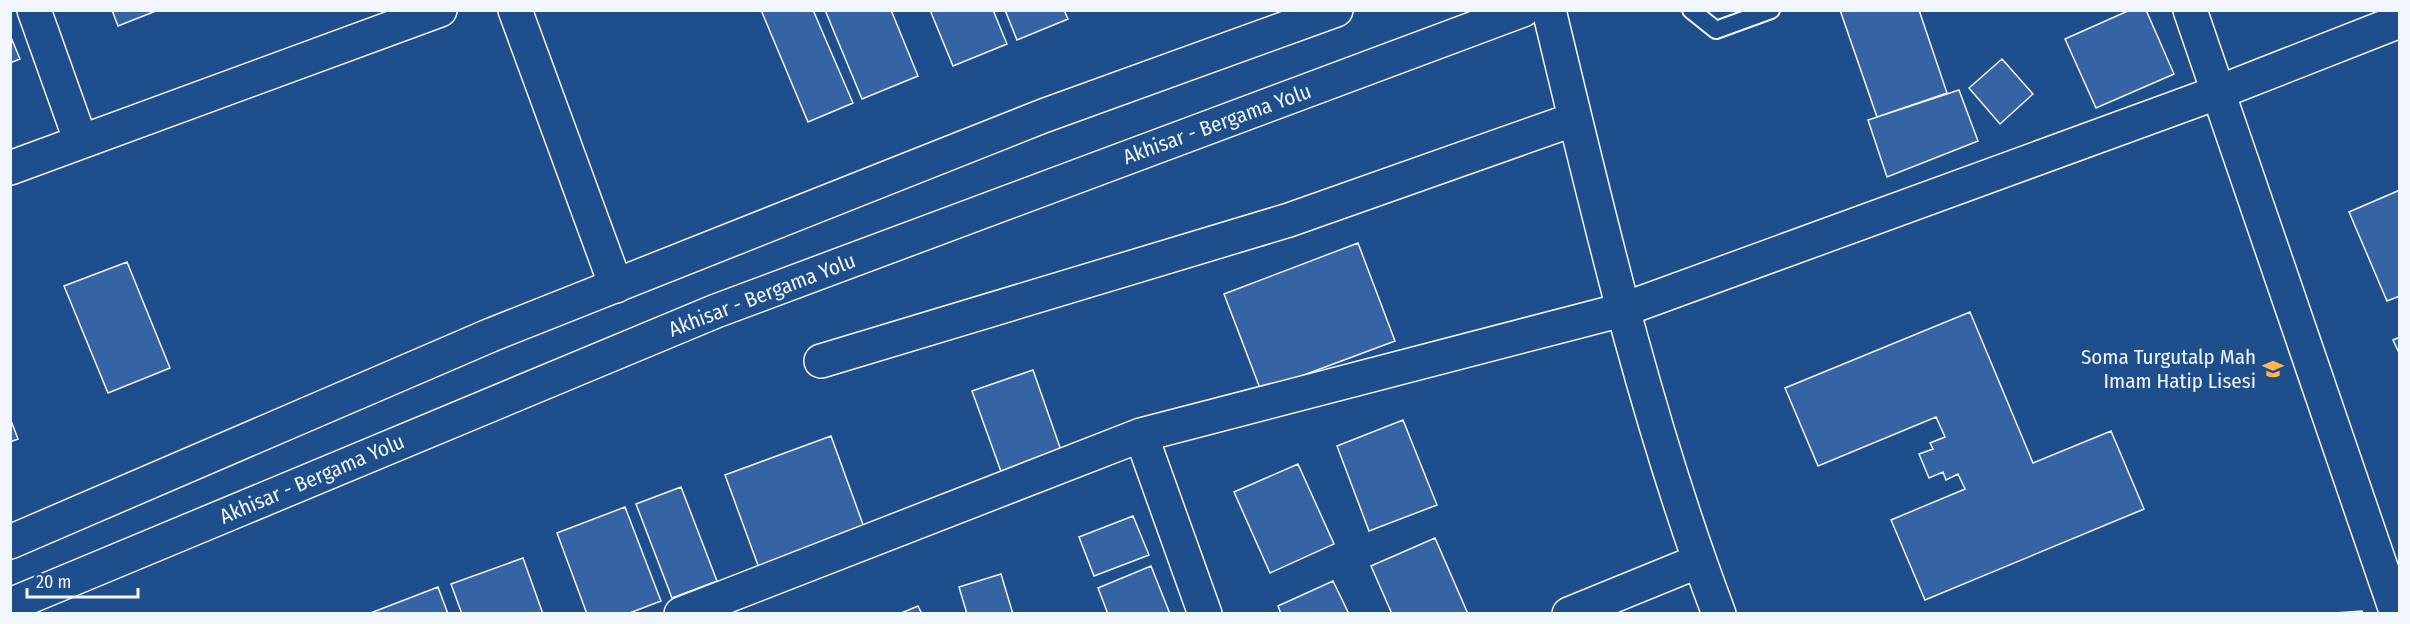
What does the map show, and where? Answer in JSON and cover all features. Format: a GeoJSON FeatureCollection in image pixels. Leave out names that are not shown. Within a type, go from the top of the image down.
{"type":"FeatureCollection","features":[{"type":"Feature","properties":{"kind":"street"},"geometry":{"type":"LineString","coordinates":[[34,10],[81,142]]}},
{"type":"Feature","properties":{"kind":"street"},"geometry":{"type":"LineString","coordinates":[[10,168],[440,10]]}},
{"type":"Feature","properties":{"kind":"street"},"geometry":{"type":"LineString","coordinates":[[515,10],[616,286]]}},
{"type":"Feature","properties":{"kind":"street"},"geometry":{"type":"LineString","coordinates":[[10,542],[491,335],[1043,116],[1336,10]]}},
{"type":"Feature","properties":{"kind":"street","name":"Akhisar - Bergama Yolu"},"geometry":{"type":"LineString","coordinates":[[10,605],[716,311],[1523,10]]}},
{"type":"Feature","properties":{"kind":"street"},"geometry":{"type":"LineString","coordinates":[[1549,10],[1622,310],[1699,561],[1719,614]]}},
{"type":"Feature","properties":{"kind":"street"},"geometry":{"type":"LineString","coordinates":[[2190,10],[2397,614]]}},
{"type":"Feature","properties":{"kind":"street"},"geometry":{"type":"LineString","coordinates":[[681,614],[1141,435],[1622,310],[2219,92],[2400,21]]}},
{"type":"Feature","properties":{"kind":"street"},"geometry":{"type":"LineString","coordinates":[[821,361],[1289,220],[1575,119]]}},
{"type":"Feature","properties":{"kind":"street"},"geometry":{"type":"LineString","coordinates":[[1141,435],[1205,614]]}},
{"type":"Feature","properties":{"kind":"street"},"geometry":{"type":"LineString","coordinates":[[1569,614],[1699,561]]}},
{"type":"Feature","properties":{"kind":"lane"},"geometry":{"type":"LineString","coordinates":[[1691,10],[1716,30],[1771,10]]}},
{"type":"Feature","properties":{"kind":"building"},"geometry":{"type":"Polygon","coordinates":[[[112,10],[156,10],[156,11],[118,26],[112,10]]]}},
{"type":"Feature","properties":{"kind":"building"},"geometry":{"type":"Polygon","coordinates":[[[761,10],[813,10],[853,103],[808,122],[761,10]]]}},
{"type":"Feature","properties":{"kind":"building"},"geometry":{"type":"Polygon","coordinates":[[[825,10],[891,10],[918,76],[862,99],[825,10]]]}},
{"type":"Feature","properties":{"kind":"building"},"geometry":{"type":"Polygon","coordinates":[[[930,10],[993,10],[1007,44],[953,66],[930,10]]]}},
{"type":"Feature","properties":{"kind":"building"},"geometry":{"type":"Polygon","coordinates":[[[1005,10],[1064,10],[1068,19],[1017,40],[1005,10]]]}},
{"type":"Feature","properties":{"kind":"building"},"geometry":{"type":"Polygon","coordinates":[[[1840,10],[1919,10],[1947,93],[1877,117],[1840,10]]]}},
{"type":"Feature","properties":{"kind":"building"},"geometry":{"type":"Polygon","coordinates":[[[2130,10],[2146,10],[2174,74],[2096,108],[2065,39],[2130,10]]]}},
{"type":"Feature","properties":{"kind":"building"},"geometry":{"type":"Polygon","coordinates":[[[10,35],[20,59],[10,63],[10,35]]]}},
{"type":"Feature","properties":{"kind":"building"},"geometry":{"type":"Polygon","coordinates":[[[2002,59],[2033,94],[2000,124],[1969,88],[2002,59]]]}},
{"type":"Feature","properties":{"kind":"building"},"geometry":{"type":"Polygon","coordinates":[[[1959,90],[1978,141],[1887,177],[1868,120],[1959,90]]]}},
{"type":"Feature","properties":{"kind":"building"},"geometry":{"type":"Polygon","coordinates":[[[2400,190],[2400,296],[2387,301],[2349,212],[2400,190]]]}},
{"type":"Feature","properties":{"kind":"building"},"geometry":{"type":"Polygon","coordinates":[[[1358,243],[1395,341],[1261,391],[1224,294],[1358,243]]]}},
{"type":"Feature","properties":{"kind":"building"},"geometry":{"type":"Polygon","coordinates":[[[127,262],[170,368],[108,393],[64,286],[127,262]]]}},
{"type":"Feature","properties":{"kind":"building"},"geometry":{"type":"Polygon","coordinates":[[[1970,312],[2033,463],[2111,431],[2144,509],[1925,600],[1891,520],[1965,489],[1958,474],[1946,480],[1943,472],[1929,478],[1919,454],[1933,449],[1930,443],[1945,437],[1936,417],[1818,466],[1785,388],[1970,312]]]}},
{"type":"Feature","properties":{"kind":"building"},"geometry":{"type":"Polygon","coordinates":[[[2400,337],[2400,355],[2393,340],[2400,337]]]}},
{"type":"Feature","properties":{"kind":"building"},"geometry":{"type":"Polygon","coordinates":[[[1033,370],[1063,456],[1003,477],[972,391],[1033,370]]]}},
{"type":"Feature","properties":{"kind":"building"},"geometry":{"type":"Polygon","coordinates":[[[10,418],[18,439],[10,442],[10,418]]]}},
{"type":"Feature","properties":{"kind":"building"},"geometry":{"type":"Polygon","coordinates":[[[1403,420],[1437,505],[1369,531],[1337,446],[1403,420]]]}},
{"type":"Feature","properties":{"kind":"building"},"geometry":{"type":"Polygon","coordinates":[[[831,436],[865,530],[759,568],[725,475],[831,436]]]}},
{"type":"Feature","properties":{"kind":"building"},"geometry":{"type":"Polygon","coordinates":[[[1298,464],[1334,544],[1270,573],[1234,492],[1298,464]]]}},
{"type":"Feature","properties":{"kind":"building"},"geometry":{"type":"Polygon","coordinates":[[[681,487],[717,581],[672,598],[636,504],[681,487]]]}},
{"type":"Feature","properties":{"kind":"building"},"geometry":{"type":"Polygon","coordinates":[[[625,507],[661,601],[627,614],[587,614],[557,533],[625,507]]]}},
{"type":"Feature","properties":{"kind":"building"},"geometry":{"type":"Polygon","coordinates":[[[1133,516],[1149,555],[1094,576],[1079,537],[1133,516]]]}},
{"type":"Feature","properties":{"kind":"building"},"geometry":{"type":"Polygon","coordinates":[[[1435,538],[1468,614],[1392,614],[1371,566],[1435,538]]]}},
{"type":"Feature","properties":{"kind":"building"},"geometry":{"type":"Polygon","coordinates":[[[523,558],[543,614],[462,614],[451,584],[523,558]]]}},
{"type":"Feature","properties":{"kind":"building"},"geometry":{"type":"Polygon","coordinates":[[[1151,566],[1170,614],[1108,614],[1098,588],[1151,566]]]}},
{"type":"Feature","properties":{"kind":"building"},"geometry":{"type":"Polygon","coordinates":[[[1001,574],[1013,614],[967,614],[959,587],[1001,574]]]}},
{"type":"Feature","properties":{"kind":"building"},"geometry":{"type":"Polygon","coordinates":[[[1333,581],[1349,614],[1281,614],[1278,606],[1333,581]]]}},
{"type":"Feature","properties":{"kind":"building"},"geometry":{"type":"Polygon","coordinates":[[[438,587],[448,614],[368,614],[438,587]]]}},
{"type":"Feature","properties":{"kind":"building"},"geometry":{"type":"Polygon","coordinates":[[[918,606],[922,614],[899,614],[918,606]]]}},
{"type":"Feature","properties":{"kind":"building"},"geometry":{"type":"Polygon","coordinates":[[[2362,611],[2363,614],[2321,614],[2362,611]]]}},
{"type":"Feature","properties":{"kind":"place","name":"Soma Turgutalp Mah Imam Hatip Lisesi"},"geometry":{"type":"Point","coordinates":[2273,369]}}]}
